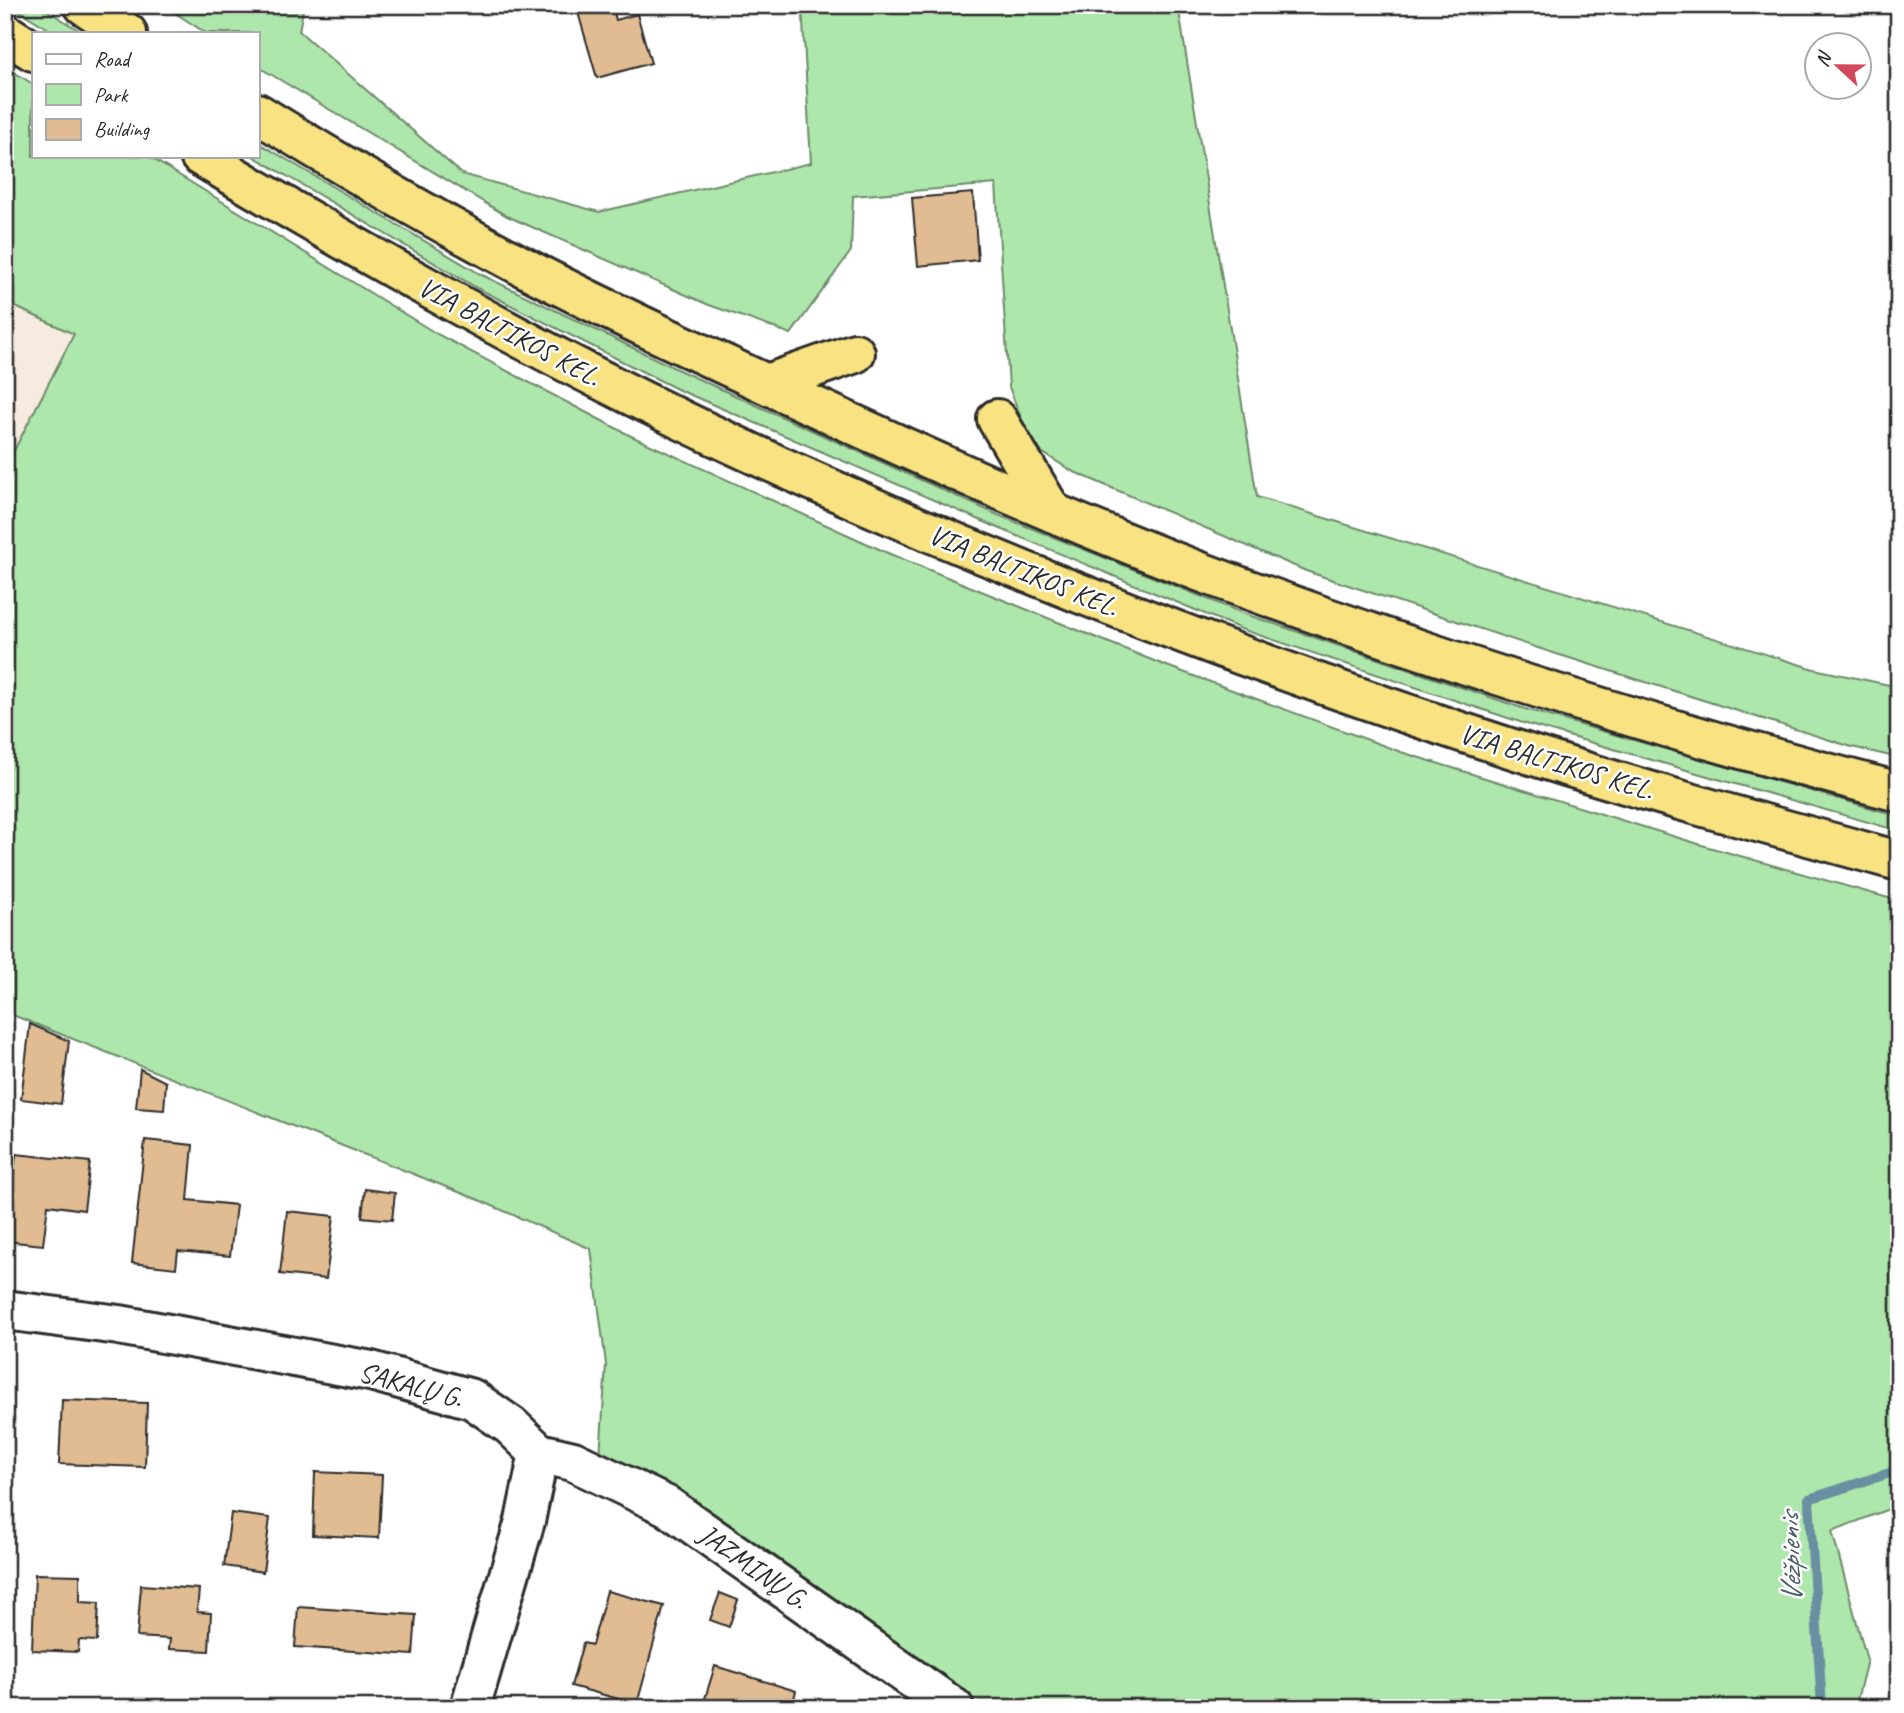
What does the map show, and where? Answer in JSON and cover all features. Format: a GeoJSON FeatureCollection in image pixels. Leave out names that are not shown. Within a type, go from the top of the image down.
{"type":"FeatureCollection","features":[{"type":"Feature","properties":{"kind":"highway"},"geometry":{"type":"LineString","coordinates":[[84,5],[125,32]]}},
{"type":"Feature","properties":{"kind":"highway"},"geometry":{"type":"LineString","coordinates":[[5,33],[32,50]]}},
{"type":"Feature","properties":{"kind":"highway"},"geometry":{"type":"LineString","coordinates":[[259,114],[439,221],[614,313],[915,453],[1052,512],[1195,570],[1545,691],[1767,757],[1899,792]]}},
{"type":"Feature","properties":{"kind":"highway","name":"VIA BALTIKOS KEL."},"geometry":{"type":"LineString","coordinates":[[203,158],[349,244],[534,345],[728,442],[908,523],[1122,610],[1304,679],[1519,751],[1728,814],[1899,861]]}},
{"type":"Feature","properties":{"kind":"highway"},"geometry":{"type":"LineString","coordinates":[[767,384],[856,353]]}},
{"type":"Feature","properties":{"kind":"highway"},"geometry":{"type":"LineString","coordinates":[[996,419],[1052,512]]}},
{"type":"Feature","properties":{"kind":"street","name":"SAKALŲ G."},"geometry":{"type":"LineString","coordinates":[[5,1310],[120,1325],[371,1371],[472,1399],[511,1426],[538,1453]]}},
{"type":"Feature","properties":{"kind":"street"},"geometry":{"type":"LineString","coordinates":[[470,1708],[525,1521],[538,1453]]}},
{"type":"Feature","properties":{"kind":"street","name":"JAZMINŲ G."},"geometry":{"type":"LineString","coordinates":[[538,1453],[573,1461],[667,1506],[954,1708]]}},
{"type":"Feature","properties":{"kind":"shaded area"},"geometry":{"type":"Polygon","coordinates":[[[5,302],[74,333],[5,468],[5,302]]]}},
{"type":"Feature","properties":{"kind":"green space"},"geometry":{"type":"Polygon","coordinates":[[[10,5],[39,5],[81,32],[53,32],[10,5]]]}},
{"type":"Feature","properties":{"kind":"green space"},"geometry":{"type":"Polygon","coordinates":[[[163,5],[304,5],[299,31],[462,174],[599,212],[811,163],[802,5],[1178,5],[1257,497],[1814,669],[1899,687],[1899,758],[1852,747],[1544,650],[1306,571],[1072,471],[1032,446],[1009,387],[996,184],[853,196],[851,251],[791,334],[709,305],[507,216],[259,67],[259,32],[204,32],[163,5]]]}},
{"type":"Feature","properties":{"kind":"green space"},"geometry":{"type":"Polygon","coordinates":[[[5,67],[32,83],[32,158],[151,158],[437,334],[631,436],[890,554],[1164,665],[1401,752],[1705,846],[1899,901],[1899,1505],[1832,1531],[1867,1660],[1855,1708],[966,1708],[599,1473],[606,1364],[591,1249],[479,1200],[5,1012],[5,468],[74,334],[5,302],[5,67]]]}},
{"type":"Feature","properties":{"kind":"green space"},"geometry":{"type":"Polygon","coordinates":[[[259,143],[482,275],[683,372],[998,515],[1245,614],[1525,709],[1899,816],[1899,831],[1523,723],[1241,629],[679,390],[477,288],[256,158],[259,158],[259,143]]]}},
{"type":"Feature","properties":{"kind":"building"},"geometry":{"type":"Polygon","coordinates":[[[591,5],[612,5],[616,20],[637,14],[651,63],[597,78],[577,9],[591,5]]]}},
{"type":"Feature","properties":{"kind":"building"},"geometry":{"type":"Polygon","coordinates":[[[973,193],[978,260],[918,266],[912,198],[973,193]]]}},
{"type":"Feature","properties":{"kind":"building"},"geometry":{"type":"Polygon","coordinates":[[[30,1024],[69,1041],[61,1104],[21,1099],[30,1024]]]}},
{"type":"Feature","properties":{"kind":"building"},"geometry":{"type":"Polygon","coordinates":[[[140,1069],[166,1082],[164,1110],[136,1108],[140,1069]]]}},
{"type":"Feature","properties":{"kind":"building"},"geometry":{"type":"Polygon","coordinates":[[[145,1140],[193,1145],[188,1200],[236,1205],[230,1256],[178,1251],[176,1268],[132,1263],[145,1140]]]}},
{"type":"Feature","properties":{"kind":"building"},"geometry":{"type":"Polygon","coordinates":[[[16,1154],[90,1162],[84,1210],[48,1205],[43,1245],[5,1241],[16,1154]]]}},
{"type":"Feature","properties":{"kind":"building"},"geometry":{"type":"Polygon","coordinates":[[[365,1189],[395,1193],[392,1220],[362,1217],[365,1189]]]}},
{"type":"Feature","properties":{"kind":"building"},"geometry":{"type":"Polygon","coordinates":[[[287,1211],[334,1216],[326,1279],[280,1274],[287,1211]]]}},
{"type":"Feature","properties":{"kind":"building"},"geometry":{"type":"Polygon","coordinates":[[[62,1400],[147,1403],[145,1467],[59,1464],[62,1400]]]}},
{"type":"Feature","properties":{"kind":"building"},"geometry":{"type":"Polygon","coordinates":[[[315,1472],[382,1475],[379,1538],[313,1535],[315,1472]]]}},
{"type":"Feature","properties":{"kind":"building"},"geometry":{"type":"Polygon","coordinates":[[[231,1513],[270,1518],[263,1572],[224,1566],[231,1513]]]}},
{"type":"Feature","properties":{"kind":"building"},"geometry":{"type":"Polygon","coordinates":[[[35,1574],[80,1575],[80,1602],[99,1603],[97,1641],[79,1640],[78,1652],[32,1650],[35,1574]]]}},
{"type":"Feature","properties":{"kind":"building"},"geometry":{"type":"Polygon","coordinates":[[[141,1585],[199,1589],[197,1612],[211,1613],[209,1651],[169,1649],[170,1639],[137,1637],[141,1585]]]}},
{"type":"Feature","properties":{"kind":"building"},"geometry":{"type":"Polygon","coordinates":[[[607,1591],[664,1606],[637,1704],[571,1686],[583,1643],[592,1645],[607,1591]]]}},
{"type":"Feature","properties":{"kind":"building"},"geometry":{"type":"Polygon","coordinates":[[[720,1593],[738,1600],[729,1627],[710,1620],[720,1593]]]}},
{"type":"Feature","properties":{"kind":"building"},"geometry":{"type":"Polygon","coordinates":[[[298,1607],[416,1615],[413,1655],[295,1647],[298,1607]]]}},
{"type":"Feature","properties":{"kind":"building"},"geometry":{"type":"Polygon","coordinates":[[[715,1666],[796,1691],[792,1706],[799,1708],[702,1708],[715,1666]]]}},
{"type":"Feature","properties":{"kind":"waterway","name":"Vėžpienis"},"geometry":{"type":"LineString","coordinates":[[1822,1708],[1809,1499],[1899,1470]]}}]}
